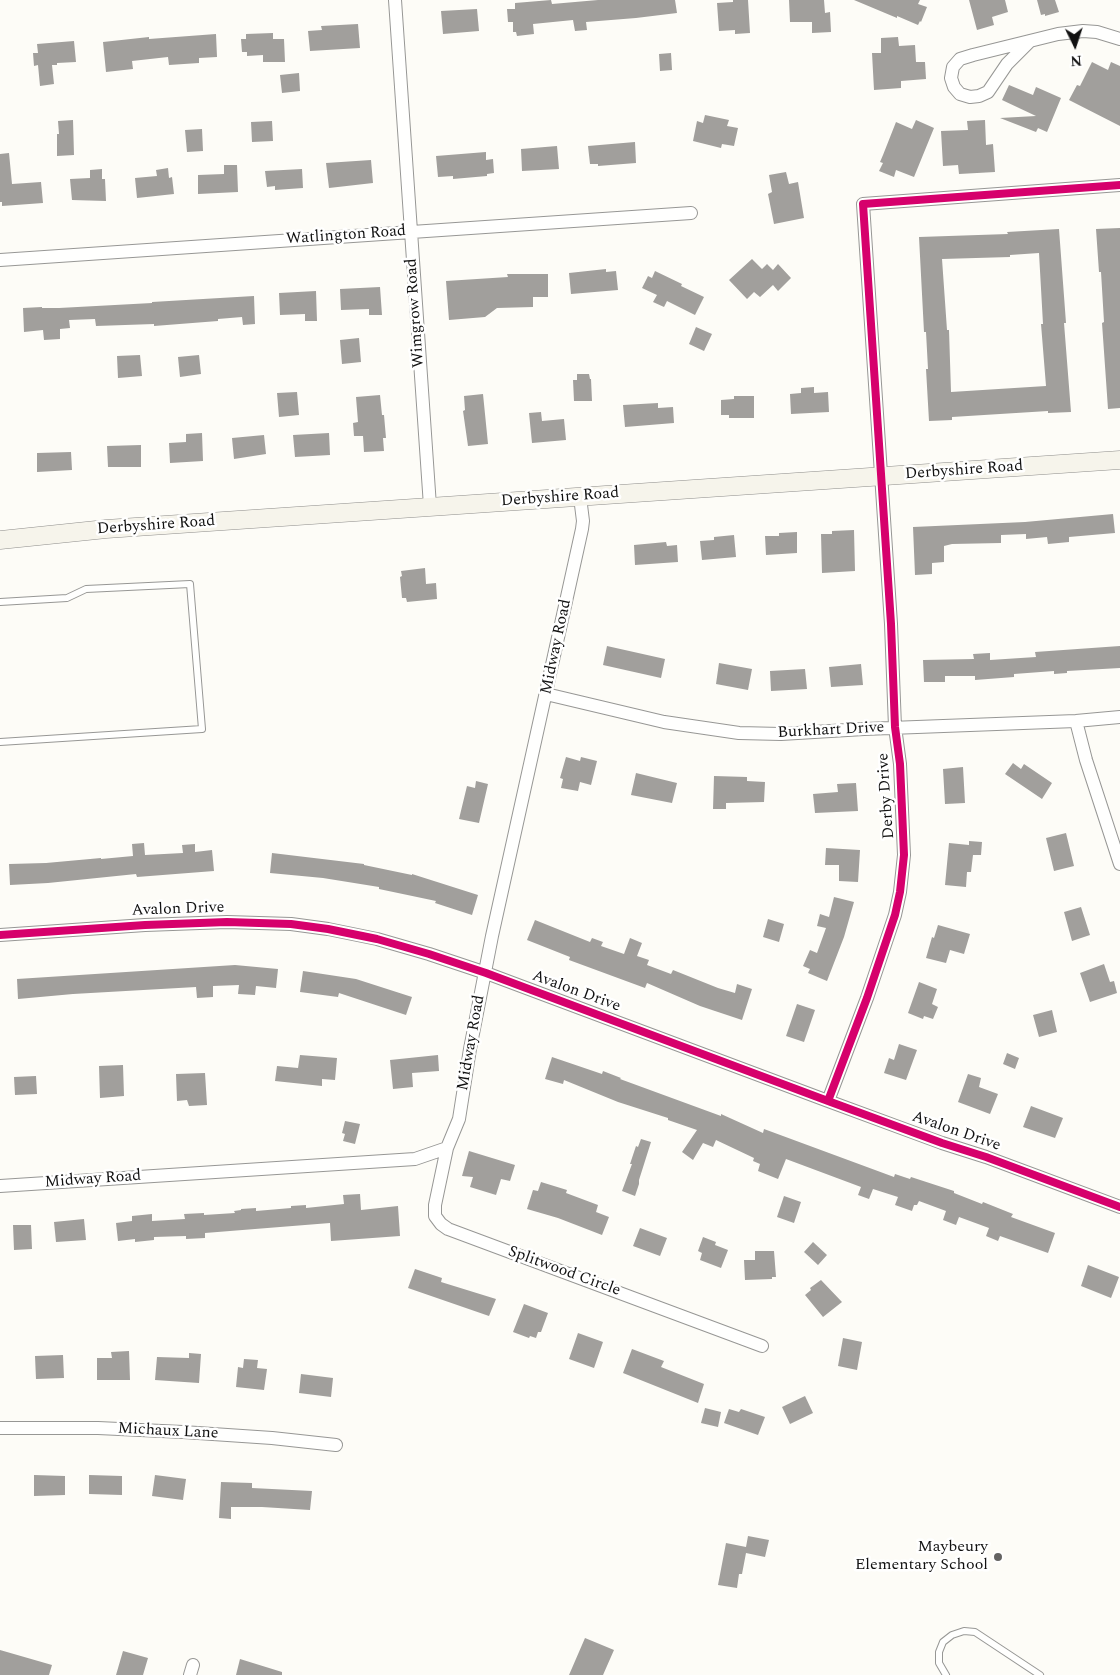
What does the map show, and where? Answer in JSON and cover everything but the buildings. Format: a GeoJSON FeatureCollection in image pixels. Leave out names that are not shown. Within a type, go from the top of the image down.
{"type":"FeatureCollection","features":[{"type":"Feature","properties":{"kind":"street","name":"Wimgrow Road"},"geometry":{"type":"LineString","coordinates":[[394,0],[430,506]]}},
{"type":"Feature","properties":{"kind":"street"},"geometry":{"type":"LineString","coordinates":[[1030,41],[1007,64],[988,92],[970,97],[960,94],[954,87],[952,78],[953,66],[960,59],[1030,41],[1058,34],[1083,31],[1097,32],[1120,39]]}},
{"type":"Feature","properties":{"kind":"street","name":"Derby Drive"},"geometry":{"type":"LineString","coordinates":[[828,1101],[867,998],[895,915],[900,892],[904,855],[900,764],[895,728],[882,476],[863,204],[1120,184]]}},
{"type":"Feature","properties":{"kind":"street","name":"Watlington Road"},"geometry":{"type":"LineString","coordinates":[[0,260],[691,213]]}},
{"type":"Feature","properties":{"kind":"street","name":"Derbyshire Road"},"geometry":{"type":"LineString","coordinates":[[0,540],[106,529],[1120,460]]}},
{"type":"Feature","properties":{"kind":"street","name":"Midway Road"},"geometry":{"type":"LineString","coordinates":[[0,1186],[415,1159],[447,1148],[459,1119],[470,1049],[492,936],[582,529],[580,497]]}},
{"type":"Feature","properties":{"kind":"street","name":"Burkhart Drive"},"geometry":{"type":"LineString","coordinates":[[546,694],[664,722],[739,733],[781,734],[1120,717]]}},
{"type":"Feature","properties":{"kind":"street"},"geometry":{"type":"LineString","coordinates":[[1076,720],[1086,760],[1120,864]]}},
{"type":"Feature","properties":{"kind":"street","name":"Avalon Drive"},"geometry":{"type":"LineString","coordinates":[[0,935],[145,925],[227,922],[291,924],[328,929],[376,939],[430,954],[486,973],[828,1101],[1120,1207]]}},
{"type":"Feature","properties":{"kind":"street","name":"Splitwood Circle"},"geometry":{"type":"LineString","coordinates":[[447,1148],[435,1205],[435,1216],[448,1229],[762,1346]]}},
{"type":"Feature","properties":{"kind":"street","name":"Michaux Lane"},"geometry":{"type":"LineString","coordinates":[[0,1428],[98,1428],[173,1431],[336,1445]]}},
{"type":"Feature","properties":{"kind":"lane"},"geometry":{"type":"LineString","coordinates":[[0,602],[67,598],[86,589],[190,584],[202,729],[0,742]]}},
{"type":"Feature","properties":{"kind":"lane"},"geometry":{"type":"LineString","coordinates":[[946,1675],[939,1663],[939,1652],[943,1642],[952,1635],[964,1631],[975,1632],[1040,1675]]}},
{"type":"Feature","properties":{"kind":"cycle path"},"geometry":{"type":"LineString","coordinates":[[828,1101],[867,998],[895,915],[900,892],[904,855],[900,764],[895,727],[891,624],[863,204],[1120,185]]}},
{"type":"Feature","properties":{"kind":"cycle path"},"geometry":{"type":"LineString","coordinates":[[0,935],[145,925],[227,922],[291,924],[377,939],[486,973],[828,1101],[1120,1207]]}},
{"type":"Feature","properties":{"kind":"place","name":"Maybeury Elementary School"},"geometry":{"type":"Point","coordinates":[998,1557]}}]}
